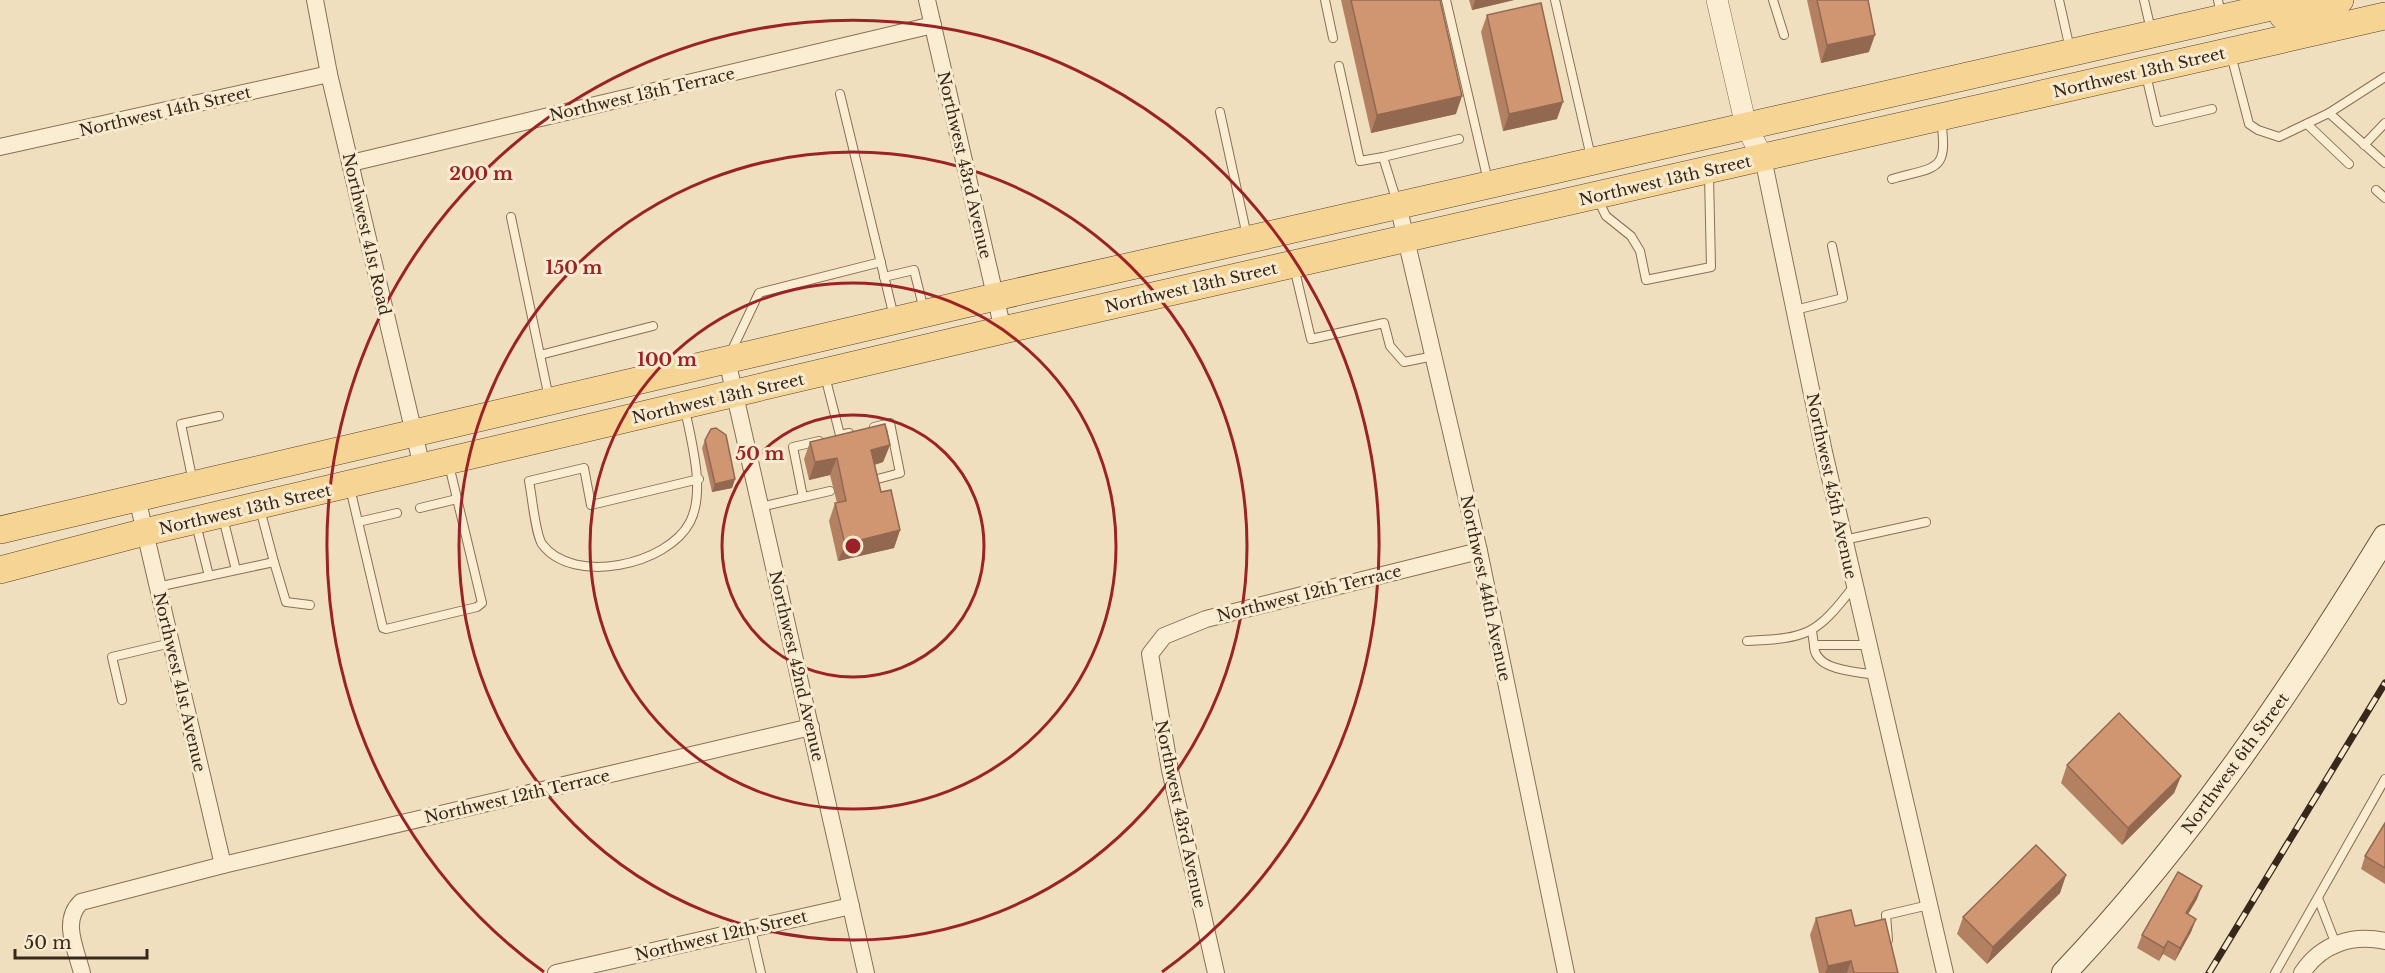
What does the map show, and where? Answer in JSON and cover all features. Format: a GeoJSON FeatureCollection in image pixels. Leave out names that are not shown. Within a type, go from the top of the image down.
{"type":"FeatureCollection","features":[{"type":"Feature","properties":{"kind":"main road","name":"Northwest 13th Street"},"geometry":{"type":"LineString","coordinates":[[0,530],[995,297],[2152,33],[2219,8],[2302,0]]}},
{"type":"Feature","properties":{"kind":"main road"},"geometry":{"type":"LineString","coordinates":[[2231,51],[2257,25],[2340,0]]}},
{"type":"Feature","properties":{"kind":"main road"},"geometry":{"type":"LineString","coordinates":[[2061,90],[2066,77],[2077,69],[2196,40],[2211,29],[2219,8]]}},
{"type":"Feature","properties":{"kind":"main road","name":"Northwest 13th Street"},"geometry":{"type":"LineString","coordinates":[[0,570],[195,520],[1003,330],[2385,16]]}},
{"type":"Feature","properties":{"kind":"main road","name":"Northwest 6th Street"},"geometry":{"type":"LineString","coordinates":[[2073,970],[2241,760],[2318,647],[2385,537]]}},
{"type":"Feature","properties":{"kind":"street","name":"Northwest 41st Road"},"geometry":{"type":"LineString","coordinates":[[315,0],[329,74],[414,433],[435,464]]}},
{"type":"Feature","properties":{"kind":"street","name":"Northwest 43rd Avenue"},"geometry":{"type":"LineString","coordinates":[[927,0],[1003,330]]}},
{"type":"Feature","properties":{"kind":"street","name":"Northwest 45th Avenue"},"geometry":{"type":"LineString","coordinates":[[1717,0],[1746,126],[1763,158],[1867,645],[1945,973]]}},
{"type":"Feature","properties":{"kind":"street","name":"Northwest 13th Terrace"},"geometry":{"type":"LineString","coordinates":[[351,163],[933,24]]}},
{"type":"Feature","properties":{"kind":"street","name":"Northwest 14th Street"},"geometry":{"type":"LineString","coordinates":[[0,147],[329,74]]}},
{"type":"Feature","properties":{"kind":"street","name":"Northwest 44th Avenue"},"geometry":{"type":"LineString","coordinates":[[1398,205],[1479,551],[1566,973]]}},
{"type":"Feature","properties":{"kind":"street","name":"Northwest 42nd Avenue"},"geometry":{"type":"LineString","coordinates":[[727,360],[866,973]]}},
{"type":"Feature","properties":{"kind":"street","name":"Northwest 41st Avenue"},"geometry":{"type":"LineString","coordinates":[[137,498],[223,865]]}},
{"type":"Feature","properties":{"kind":"street","name":"Northwest 12th Terrace"},"geometry":{"type":"LineString","coordinates":[[1150,654],[1164,636],[1206,619],[1479,551]]}},
{"type":"Feature","properties":{"kind":"street","name":"Northwest 43rd Avenue"},"geometry":{"type":"LineString","coordinates":[[1150,654],[1170,770],[1216,973]]}},
{"type":"Feature","properties":{"kind":"street","name":"Northwest 12th Terrace"},"geometry":{"type":"LineString","coordinates":[[82,973],[69,923],[72,910],[81,902],[223,865],[812,727]]}},
{"type":"Feature","properties":{"kind":"street","name":"Northwest 12th Street"},"geometry":{"type":"LineString","coordinates":[[556,973],[851,906]]}},
{"type":"Feature","properties":{"kind":"street"},"geometry":{"type":"LineString","coordinates":[[2302,973],[2309,962],[2335,942],[2370,938],[2385,941]]}},
{"type":"Feature","properties":{"kind":"lane"},"geometry":{"type":"LineString","coordinates":[[1325,0],[1333,38]]}},
{"type":"Feature","properties":{"kind":"lane"},"geometry":{"type":"LineString","coordinates":[[1446,0],[1488,184]]}},
{"type":"Feature","properties":{"kind":"lane"},"geometry":{"type":"LineString","coordinates":[[1555,0],[1592,161]]}},
{"type":"Feature","properties":{"kind":"lane"},"geometry":{"type":"LineString","coordinates":[[1773,0],[1784,34]]}},
{"type":"Feature","properties":{"kind":"lane"},"geometry":{"type":"LineString","coordinates":[[2059,0],[2070,52]]}},
{"type":"Feature","properties":{"kind":"lane"},"geometry":{"type":"LineString","coordinates":[[2144,0],[2152,33]]}},
{"type":"Feature","properties":{"kind":"lane"},"geometry":{"type":"LineString","coordinates":[[2231,51],[2249,124],[2279,138],[2329,113],[2385,77]]}},
{"type":"Feature","properties":{"kind":"lane"},"geometry":{"type":"LineString","coordinates":[[1339,66],[1360,161],[1460,139]]}},
{"type":"Feature","properties":{"kind":"lane"},"geometry":{"type":"LineString","coordinates":[[2145,71],[2157,122],[2212,109]]}},
{"type":"Feature","properties":{"kind":"lane"},"geometry":{"type":"LineString","coordinates":[[840,94],[895,321]]}},
{"type":"Feature","properties":{"kind":"lane"},"geometry":{"type":"LineString","coordinates":[[1220,112],[1248,240]]}},
{"type":"Feature","properties":{"kind":"lane"},"geometry":{"type":"LineString","coordinates":[[2329,113],[2364,145],[2384,159]]}},
{"type":"Feature","properties":{"kind":"lane"},"geometry":{"type":"LineString","coordinates":[[1892,179],[1935,167],[1942,159],[1945,146],[1941,117]]}},
{"type":"Feature","properties":{"kind":"lane"},"geometry":{"type":"LineString","coordinates":[[2364,145],[2385,123]]}},
{"type":"Feature","properties":{"kind":"lane"},"geometry":{"type":"LineString","coordinates":[[2307,124],[2349,164]]}},
{"type":"Feature","properties":{"kind":"lane"},"geometry":{"type":"LineString","coordinates":[[1383,157],[1398,205]]}},
{"type":"Feature","properties":{"kind":"lane"},"geometry":{"type":"LineString","coordinates":[[1595,195],[1606,216],[1631,236],[1640,251],[1646,280],[1711,267],[1709,170]]}},
{"type":"Feature","properties":{"kind":"lane"},"geometry":{"type":"LineString","coordinates":[[2376,190],[2385,198]]}},
{"type":"Feature","properties":{"kind":"lane"},"geometry":{"type":"LineString","coordinates":[[511,217],[550,402]]}},
{"type":"Feature","properties":{"kind":"lane"},"geometry":{"type":"LineString","coordinates":[[1795,310],[1843,298],[1832,246]]}},
{"type":"Feature","properties":{"kind":"lane"},"geometry":{"type":"LineString","coordinates":[[727,360],[759,293],[881,262]]}},
{"type":"Feature","properties":{"kind":"lane"},"geometry":{"type":"LineString","coordinates":[[1294,264],[1311,339],[1384,323],[1390,345],[1404,362],[1434,357]]}},
{"type":"Feature","properties":{"kind":"lane"},"geometry":{"type":"LineString","coordinates":[[884,277],[914,270],[925,314]]}},
{"type":"Feature","properties":{"kind":"lane"},"geometry":{"type":"LineString","coordinates":[[540,355],[653,326]]}},
{"type":"Feature","properties":{"kind":"lane"},"geometry":{"type":"LineString","coordinates":[[824,373],[840,435]]}},
{"type":"Feature","properties":{"kind":"lane"},"geometry":{"type":"LineString","coordinates":[[685,406],[699,479],[691,522],[672,544],[654,556],[588,569],[558,557],[541,543],[529,481],[584,468],[591,505],[699,479]]}},
{"type":"Feature","properties":{"kind":"lane"},"geometry":{"type":"LineString","coordinates":[[194,485],[181,424],[219,416]]}},
{"type":"Feature","properties":{"kind":"lane"},"geometry":{"type":"LineString","coordinates":[[803,497],[793,447],[890,423],[900,473],[870,481]]}},
{"type":"Feature","properties":{"kind":"lane"},"geometry":{"type":"LineString","coordinates":[[349,484],[383,628],[386,629],[477,607],[482,603],[457,499],[435,464]]}},
{"type":"Feature","properties":{"kind":"lane"},"geometry":{"type":"LineString","coordinates":[[760,507],[830,491]]}},
{"type":"Feature","properties":{"kind":"lane"},"geometry":{"type":"LineString","coordinates":[[420,508],[457,499]]}},
{"type":"Feature","properties":{"kind":"lane"},"geometry":{"type":"LineString","coordinates":[[259,505],[286,602],[310,605]]}},
{"type":"Feature","properties":{"kind":"lane"},"geometry":{"type":"LineString","coordinates":[[358,522],[397,513]]}},
{"type":"Feature","properties":{"kind":"lane"},"geometry":{"type":"LineString","coordinates":[[222,514],[236,570]]}},
{"type":"Feature","properties":{"kind":"lane"},"geometry":{"type":"LineString","coordinates":[[195,520],[209,576]]}},
{"type":"Feature","properties":{"kind":"lane"},"geometry":{"type":"LineString","coordinates":[[1844,540],[1926,522]]}},
{"type":"Feature","properties":{"kind":"lane"},"geometry":{"type":"LineString","coordinates":[[158,587],[274,562]]}},
{"type":"Feature","properties":{"kind":"lane"},"geometry":{"type":"LineString","coordinates":[[1747,641],[1779,639],[1812,632],[1831,615],[1854,586]]}},
{"type":"Feature","properties":{"kind":"lane"},"geometry":{"type":"LineString","coordinates":[[1812,632],[1814,653],[1821,662],[1874,675]]}},
{"type":"Feature","properties":{"kind":"lane"},"geometry":{"type":"LineString","coordinates":[[122,700],[112,657],[171,643]]}},
{"type":"Feature","properties":{"kind":"lane"},"geometry":{"type":"LineString","coordinates":[[1814,645],[1867,645]]}},
{"type":"Feature","properties":{"kind":"lane"},"geometry":{"type":"LineString","coordinates":[[2275,973],[2339,865],[2385,779]]}},
{"type":"Feature","properties":{"kind":"lane"},"geometry":{"type":"LineString","coordinates":[[2318,898],[2335,942]]}},
{"type":"Feature","properties":{"kind":"lane"},"geometry":{"type":"LineString","coordinates":[[1890,946],[1886,915],[1929,905]]}},
{"type":"Feature","properties":{"kind":"lane"},"geometry":{"type":"LineString","coordinates":[[751,929],[760,973]]}},
{"type":"Feature","properties":{"kind":"building"},"geometry":{"type":"Polygon","coordinates":[[[1351,0],[1440,0],[1462,96],[1377,115],[1351,0]]]}},
{"type":"Feature","properties":{"kind":"building"},"geometry":{"type":"Polygon","coordinates":[[[1817,0],[1868,0],[1875,35],[1827,45],[1817,0]]]}},
{"type":"Feature","properties":{"kind":"building"},"geometry":{"type":"Polygon","coordinates":[[[1541,3],[1563,102],[1509,114],[1487,15],[1541,3]]]}},
{"type":"Feature","properties":{"kind":"building"},"geometry":{"type":"Polygon","coordinates":[[[885,424],[890,445],[871,450],[881,492],[891,490],[900,530],[845,544],[835,503],[846,501],[837,458],[815,462],[810,442],[885,424]]]}},
{"type":"Feature","properties":{"kind":"building"},"geometry":{"type":"Polygon","coordinates":[[[716,428],[726,435],[735,479],[715,484],[705,440],[711,429],[716,428]]]}},
{"type":"Feature","properties":{"kind":"building"},"geometry":{"type":"Polygon","coordinates":[[[2119,713],[2181,776],[2128,828],[2067,765],[2119,713]]]}},
{"type":"Feature","properties":{"kind":"building"},"geometry":{"type":"Polygon","coordinates":[[[2385,823],[2385,868],[2365,856],[2385,823]]]}},
{"type":"Feature","properties":{"kind":"building"},"geometry":{"type":"Polygon","coordinates":[[[2036,845],[2066,875],[1993,947],[1963,917],[2036,845]]]}},
{"type":"Feature","properties":{"kind":"building"},"geometry":{"type":"Polygon","coordinates":[[[2178,872],[2202,886],[2186,913],[2196,919],[2180,948],[2168,941],[2164,948],[2142,935],[2178,872]]]}},
{"type":"Feature","properties":{"kind":"building"},"geometry":{"type":"Polygon","coordinates":[[[1851,910],[1855,926],[1885,919],[1898,973],[1854,973],[1851,961],[1828,966],[1816,918],[1851,910]]]}},
{"type":"Feature","properties":{"kind":"railway"},"geometry":{"type":"LineString","coordinates":[[2209,973],[2385,683]]}}]}
